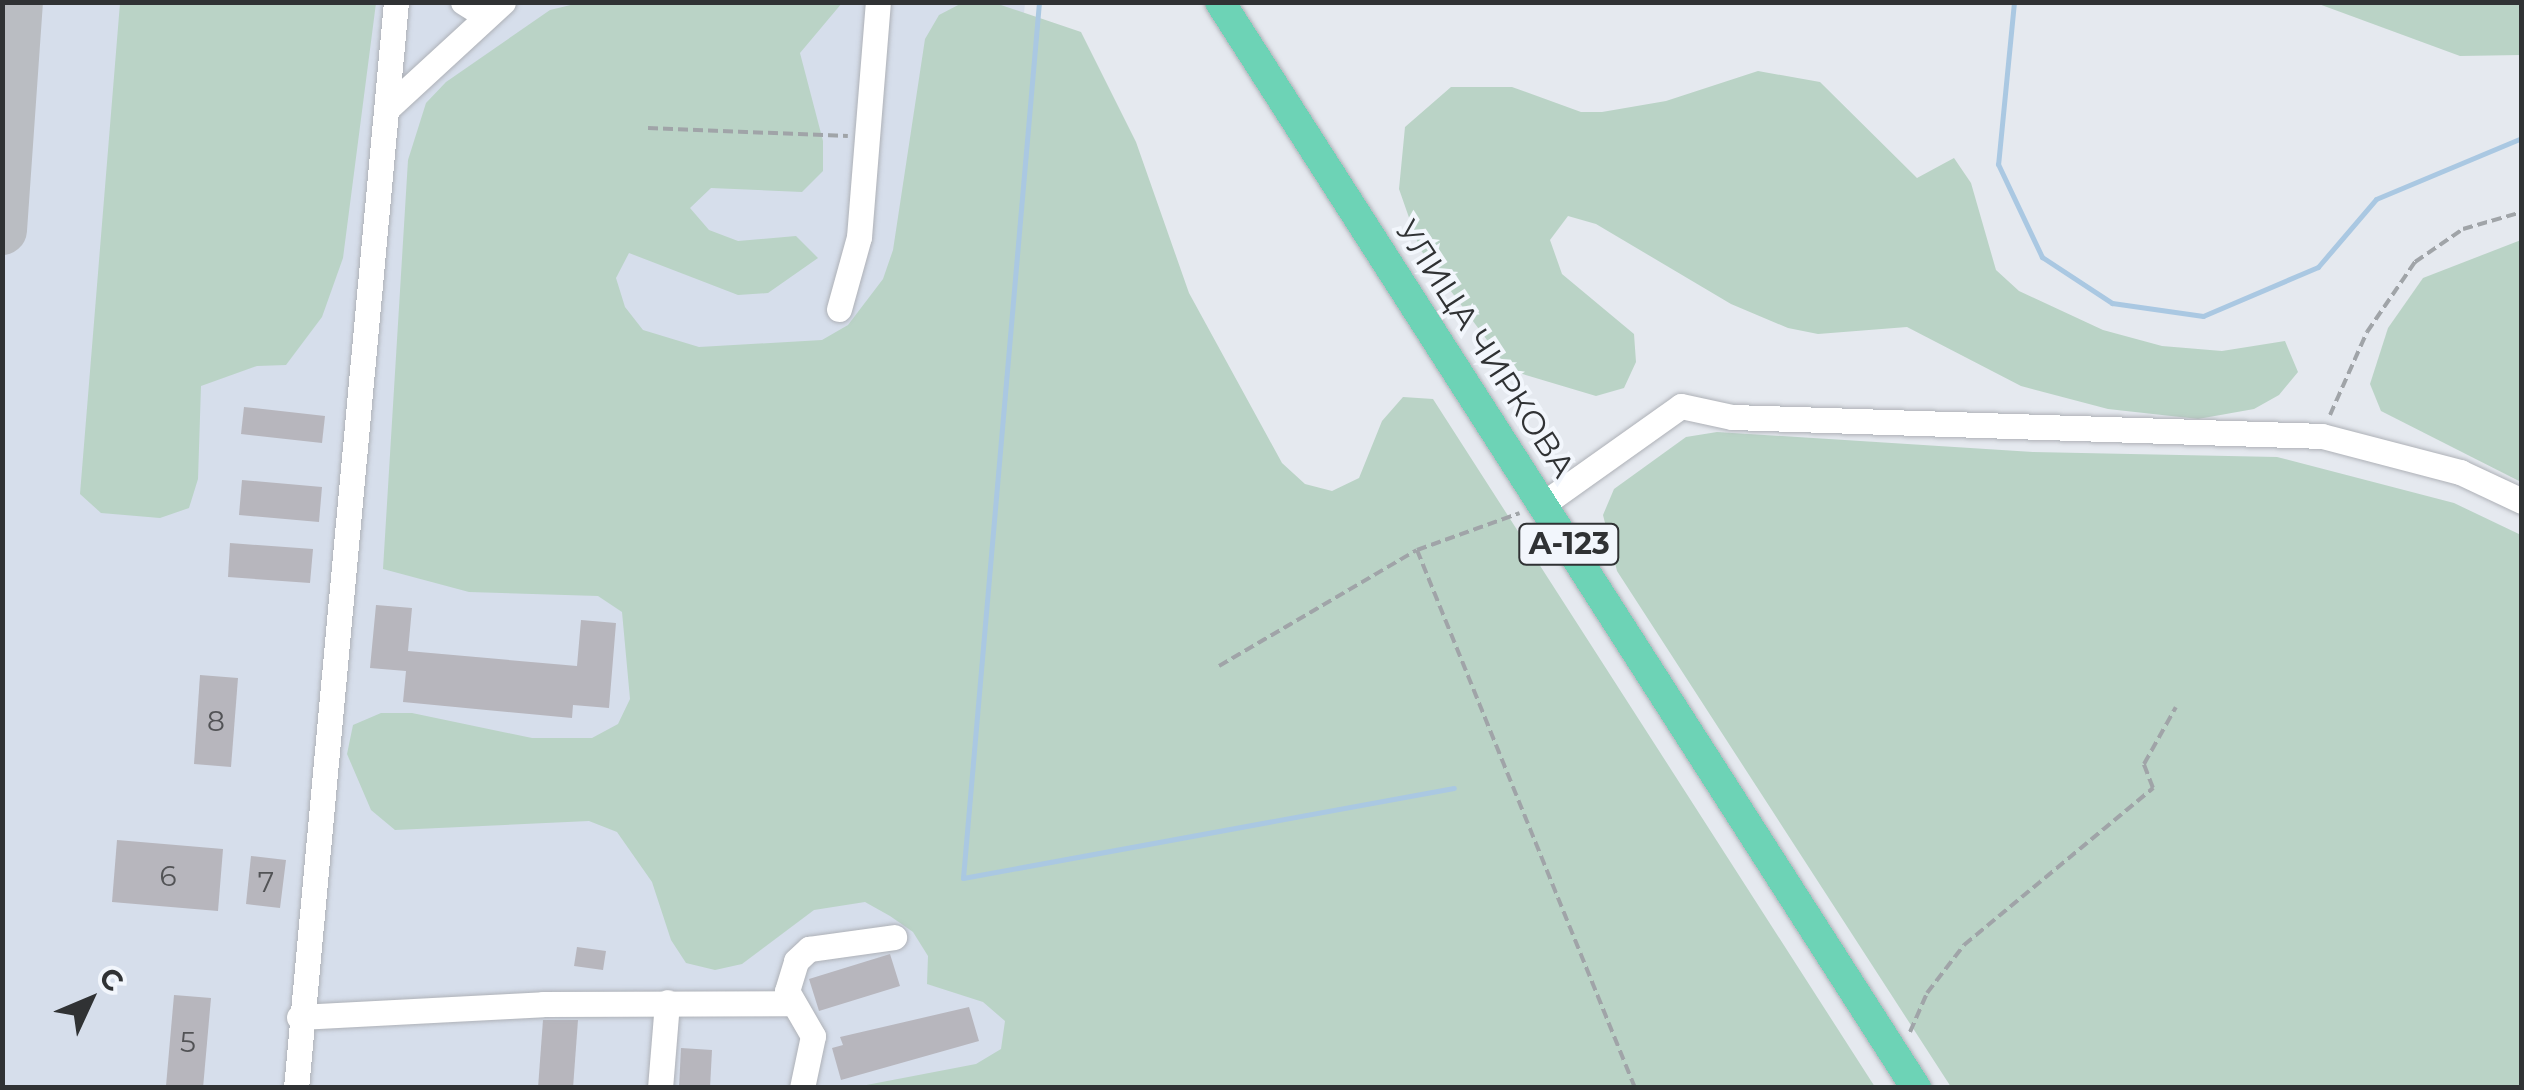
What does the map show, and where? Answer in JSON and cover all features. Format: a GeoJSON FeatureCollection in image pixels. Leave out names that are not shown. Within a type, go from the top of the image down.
{"type":"FeatureCollection","features":[{"type":"Feature","properties":{"kind":"main road","name":"УЛИЦА ЧИРКОВА"},"geometry":{"type":"LineString","coordinates":[[1220,2],[1916,1088]]}},
{"type":"Feature","properties":{"kind":"street"},"geometry":{"type":"LineString","coordinates":[[296,1088],[299,1018],[391,106],[396,2]]}},
{"type":"Feature","properties":{"kind":"street"},"geometry":{"type":"LineString","coordinates":[[839,310],[859,237],[878,2]]}},
{"type":"Feature","properties":{"kind":"street"},"geometry":{"type":"LineString","coordinates":[[391,106],[483,7]]}},
{"type":"Feature","properties":{"kind":"street"},"geometry":{"type":"LineString","coordinates":[[1543,504],[1681,406],[1732,417],[2322,436],[2460,472],[2522,500]]}},
{"type":"Feature","properties":{"kind":"street"},"geometry":{"type":"LineString","coordinates":[[802,1088],[813,1036],[792,1002],[790,972],[809,950],[894,937]]}},
{"type":"Feature","properties":{"kind":"street"},"geometry":{"type":"LineString","coordinates":[[299,1018],[668,1002],[792,1002]]}},
{"type":"Feature","properties":{"kind":"street"},"geometry":{"type":"LineString","coordinates":[[660,1088],[668,1002]]}},
{"type":"Feature","properties":{"kind":"path"},"geometry":{"type":"LineString","coordinates":[[648,128],[868,136]]}},
{"type":"Feature","properties":{"kind":"path"},"geometry":{"type":"LineString","coordinates":[[2322,436],[2366,332],[2415,262],[2462,230],[2522,212]]}},
{"type":"Feature","properties":{"kind":"path"},"geometry":{"type":"LineString","coordinates":[[1220,666],[1417,550],[1543,504]]}},
{"type":"Feature","properties":{"kind":"path"},"geometry":{"type":"LineString","coordinates":[[1417,550],[1636,1088]]}},
{"type":"Feature","properties":{"kind":"path"},"geometry":{"type":"LineString","coordinates":[[1898,1059],[1927,993],[1964,945],[2152,788],[2144,764],[2176,706]]}},
{"type":"Feature","properties":{"kind":"shaded area"},"geometry":{"type":"Polygon","coordinates":[[[2,3],[1025,3],[937,911],[1273,1087],[3,1087],[2,3]]]}},
{"type":"Feature","properties":{"kind":"green space"},"geometry":{"type":"Polygon","coordinates":[[[583,2],[842,3],[800,53],[823,141],[823,171],[802,192],[711,188],[690,208],[709,230],[738,241],[796,236],[818,258],[768,293],[738,295],[629,253],[616,278],[625,307],[643,330],[699,347],[822,340],[848,325],[883,279],[893,250],[925,39],[939,15],[962,3],[995,3],[1081,32],[1136,142],[1189,293],[1282,463],[1305,484],[1332,491],[1359,478],[1382,421],[1403,397],[1433,399],[1875,1087],[856,1087],[976,1064],[1001,1049],[1005,1021],[983,1002],[927,984],[928,956],[913,932],[890,916],[865,902],[814,910],[742,964],[715,970],[686,963],[671,940],[652,882],[617,832],[589,821],[395,830],[371,810],[347,754],[353,725],[381,713],[412,713],[532,738],[592,738],[618,724],[630,699],[622,612],[598,596],[469,592],[383,569],[408,160],[426,103],[446,82],[550,10],[583,2]]]}},
{"type":"Feature","properties":{"kind":"green space"},"geometry":{"type":"Polygon","coordinates":[[[120,3],[376,3],[343,258],[322,317],[286,365],[257,366],[201,386],[198,479],[189,508],[160,518],[101,513],[80,494],[120,3]]]}},
{"type":"Feature","properties":{"kind":"green space"},"geometry":{"type":"Polygon","coordinates":[[[2316,3],[2521,3],[2521,55],[2460,56],[2316,3]]]}},
{"type":"Feature","properties":{"kind":"green space"},"geometry":{"type":"Polygon","coordinates":[[[1758,71],[1820,82],[1917,178],[1954,158],[1971,183],[1996,270],[2019,291],[2103,330],[2162,346],[2222,351],[2285,341],[2298,372],[2279,395],[2254,409],[2198,419],[2108,409],[2021,386],[1907,327],[1818,334],[1788,328],[1731,304],[1596,224],[1568,216],[1550,240],[1562,274],[1634,334],[1636,362],[1624,388],[1596,396],[1509,370],[1420,249],[1399,189],[1405,127],[1451,87],[1512,87],[1581,112],[1602,112],[1666,101],[1758,71]]]}},
{"type":"Feature","properties":{"kind":"green space"},"geometry":{"type":"Polygon","coordinates":[[[2521,240],[2521,482],[2381,411],[2370,384],[2388,328],[2423,278],[2521,240]]]}},
{"type":"Feature","properties":{"kind":"green space"},"geometry":{"type":"Polygon","coordinates":[[[1717,432],[2033,452],[2277,457],[2454,503],[2521,535],[2521,1087],[1951,1087],[1617,571],[1603,515],[1614,489],[1686,437],[1717,432]]]}},
{"type":"Feature","properties":{"kind":"building"},"geometry":{"type":"Polygon","coordinates":[[[244,407],[325,416],[322,443],[241,434],[244,407]]]}},
{"type":"Feature","properties":{"kind":"building"},"geometry":{"type":"Polygon","coordinates":[[[242,480],[322,487],[319,522],[239,515],[242,480]]]}},
{"type":"Feature","properties":{"kind":"building"},"geometry":{"type":"Polygon","coordinates":[[[230,543],[313,549],[310,583],[228,577],[230,543]]]}},
{"type":"Feature","properties":{"kind":"building"},"geometry":{"type":"Polygon","coordinates":[[[376,605],[412,608],[408,651],[577,666],[581,620],[616,623],[609,708],[573,705],[572,718],[403,702],[406,671],[370,668],[376,605]]]}},
{"type":"Feature","properties":{"kind":"building"},"geometry":{"type":"Polygon","coordinates":[[[200,675],[238,678],[231,767],[194,764],[200,675]]]}},
{"type":"Feature","properties":{"kind":"building"},"geometry":{"type":"Polygon","coordinates":[[[117,840],[223,849],[218,911],[112,902],[117,840]]]}},
{"type":"Feature","properties":{"kind":"building"},"geometry":{"type":"Polygon","coordinates":[[[251,856],[286,860],[280,908],[246,904],[251,856]]]}},
{"type":"Feature","properties":{"kind":"building"},"geometry":{"type":"Polygon","coordinates":[[[577,947],[606,951],[603,970],[574,966],[577,947]]]}},
{"type":"Feature","properties":{"kind":"building"},"geometry":{"type":"Polygon","coordinates":[[[890,954],[900,986],[819,1011],[809,979],[890,954]]]}},
{"type":"Feature","properties":{"kind":"building"},"geometry":{"type":"Polygon","coordinates":[[[174,995],[211,998],[203,1088],[166,1086],[174,995]]]}},
{"type":"Feature","properties":{"kind":"building"},"geometry":{"type":"Polygon","coordinates":[[[969,1007],[979,1041],[841,1080],[832,1048],[843,1045],[840,1037],[969,1007]]]}},
{"type":"Feature","properties":{"kind":"building"},"geometry":{"type":"Polygon","coordinates":[[[543,1020],[578,1020],[573,1088],[538,1088],[543,1020]]]}},
{"type":"Feature","properties":{"kind":"building"},"geometry":{"type":"Polygon","coordinates":[[[681,1048],[712,1050],[710,1088],[679,1088],[681,1048]]]}},
{"type":"Feature","properties":{"kind":"waterway"},"geometry":{"type":"LineString","coordinates":[[1039,2],[963,878],[1454,788]]}},
{"type":"Feature","properties":{"kind":"waterway"},"geometry":{"type":"LineString","coordinates":[[2014,2],[1998,164],[2042,257],[2112,303],[2203,316],[2318,267],[2376,199],[2522,138]]}},
{"type":"Feature","properties":{"kind":"taxiway"},"geometry":{"type":"LineString","coordinates":[[2,230],[18,2]]}}]}
